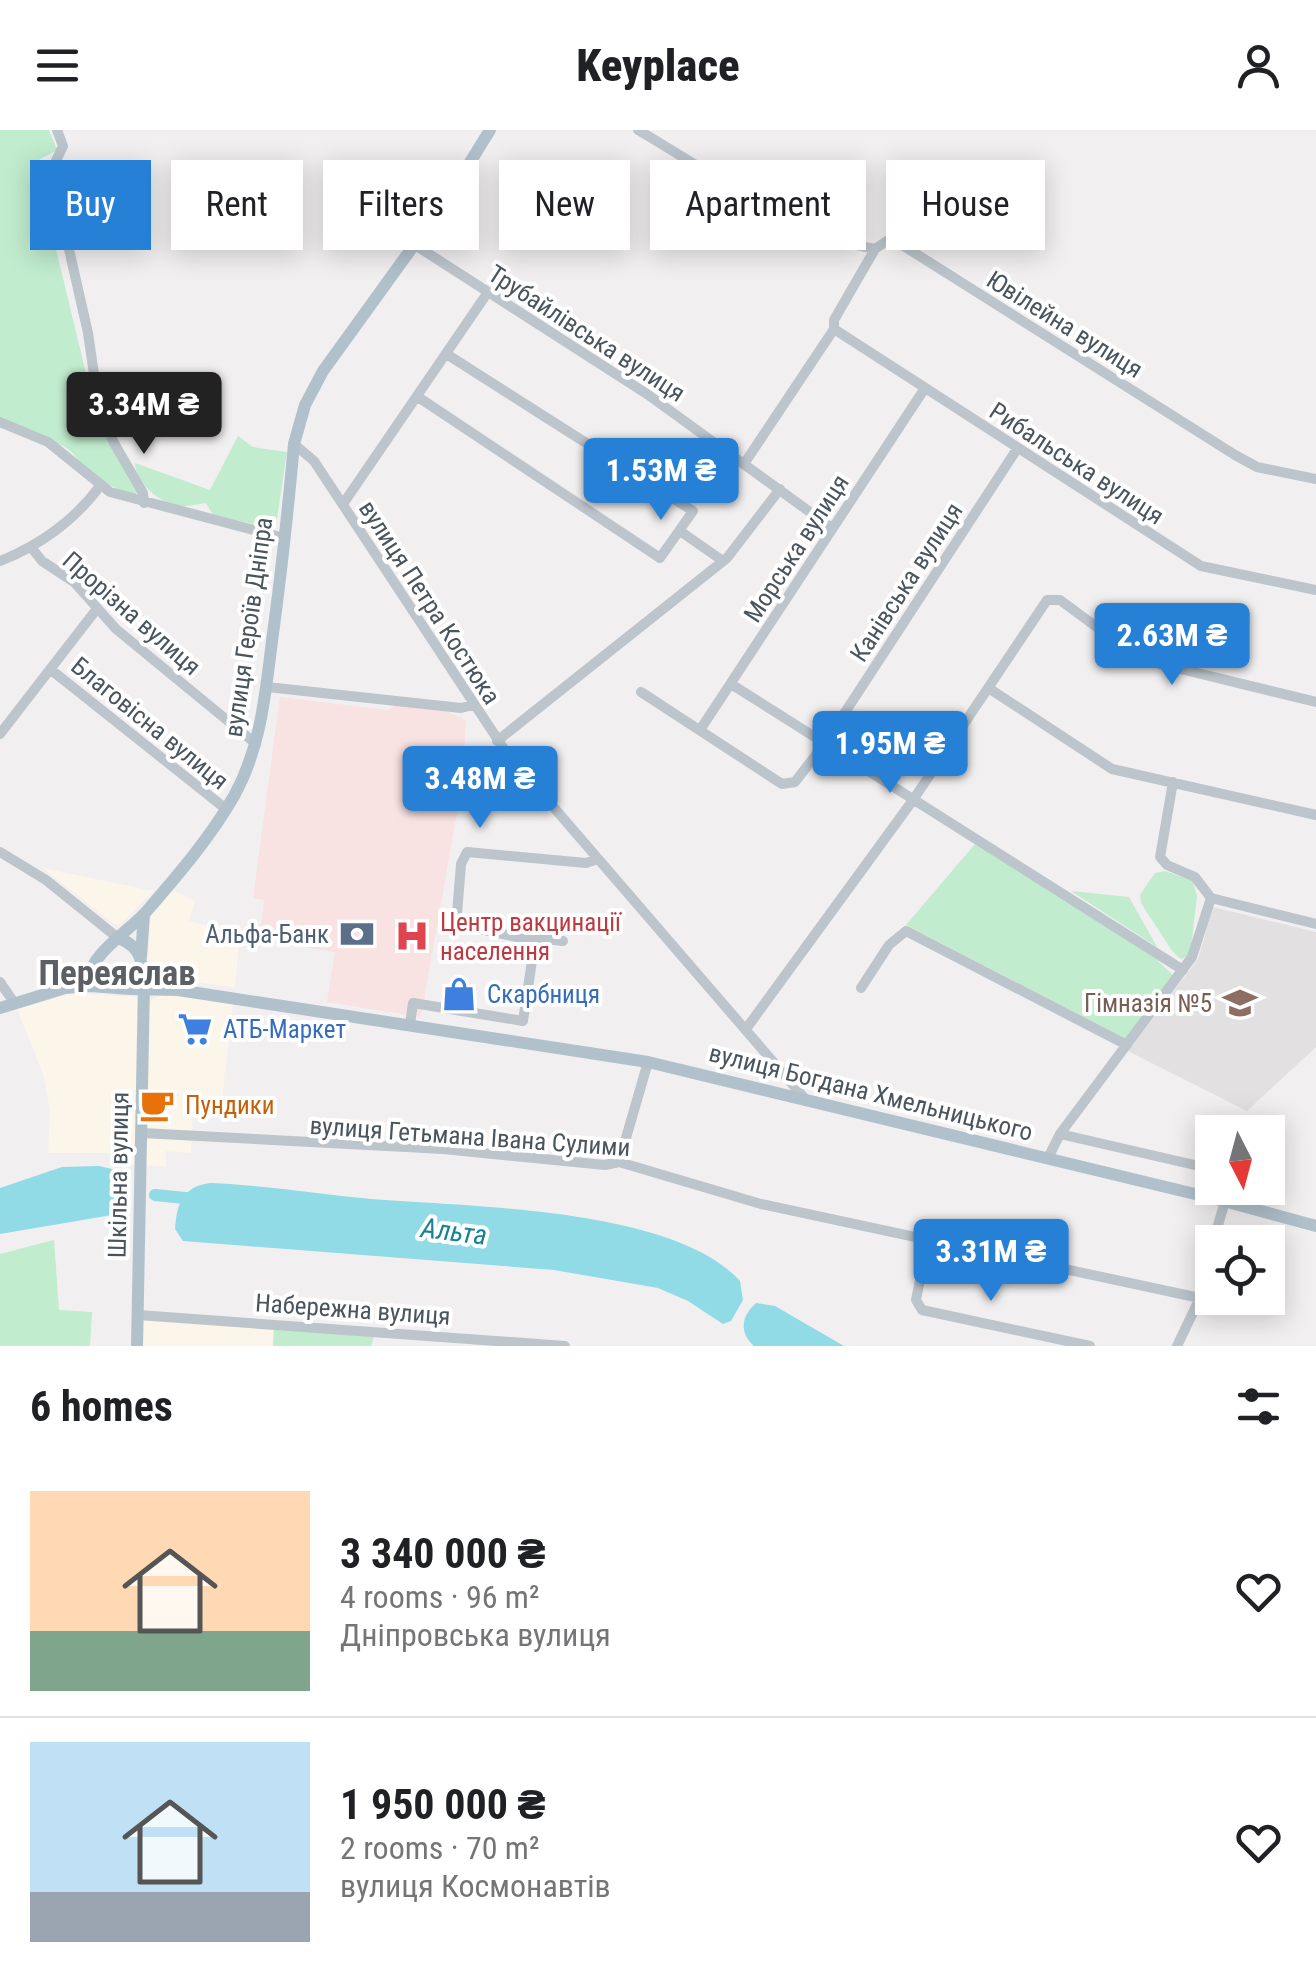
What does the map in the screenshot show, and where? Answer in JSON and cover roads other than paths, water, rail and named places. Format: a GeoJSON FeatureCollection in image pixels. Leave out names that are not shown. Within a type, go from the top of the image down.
{"type":"FeatureCollection","features":[{"type":"Feature","properties":{"kind":"main road","name":"вулиця Героїв Дніпра"},"geometry":{"type":"LineString","coordinates":[[471,160],[490,130]]}},
{"type":"Feature","properties":{"kind":"main road","name":"вулиця Героїв Дніпра"},"geometry":{"type":"LineString","coordinates":[[90,979],[118,938],[144,914],[226,809],[256,744],[294,444],[305,405],[323,371],[410,250]]}},
{"type":"Feature","properties":{"kind":"main road"},"geometry":{"type":"LineString","coordinates":[[137,988],[144,914]]}},
{"type":"Feature","properties":{"kind":"main road"},"geometry":{"type":"LineString","coordinates":[[118,938],[136,948],[141,962],[163,988],[144,1004]]}},
{"type":"Feature","properties":{"kind":"main road"},"geometry":{"type":"LineString","coordinates":[[0,1008],[90,979]]}},
{"type":"Feature","properties":{"kind":"main road","name":"вулиця Богдана Хмельницького"},"geometry":{"type":"LineString","coordinates":[[90,979],[648,1062],[1048,1158],[1195,1188]]}},
{"type":"Feature","properties":{"kind":"main road","name":"Шкільна вулиця"},"geometry":{"type":"LineString","coordinates":[[137,988],[144,1004],[137,1346]]}},
{"type":"Feature","properties":{"kind":"main road","name":"вулиця Богдана Хмельницького"},"geometry":{"type":"LineString","coordinates":[[1257,1205],[1316,1226]]}},
{"type":"Feature","properties":{"kind":"street"},"geometry":{"type":"LineString","coordinates":[[57,130],[63,146],[54,165],[53,179],[88,333],[100,409],[143,493],[144,503]]}},
{"type":"Feature","properties":{"kind":"street","name":"Ювілейна вулиця"},"geometry":{"type":"LineString","coordinates":[[638,130],[785,214],[852,245],[874,249],[892,238],[1234,455],[1257,467],[1316,479]]}},
{"type":"Feature","properties":{"kind":"street"},"geometry":{"type":"LineString","coordinates":[[744,464],[834,329],[834,320],[874,249]]}},
{"type":"Feature","properties":{"kind":"street","name":"Трубайлівська вулиця"},"geometry":{"type":"LineString","coordinates":[[422,250],[646,394],[832,528]]}},
{"type":"Feature","properties":{"kind":"street"},"geometry":{"type":"LineString","coordinates":[[343,504],[488,292]]}},
{"type":"Feature","properties":{"kind":"street","name":"Рибальська вулиця"},"geometry":{"type":"LineString","coordinates":[[834,329],[1201,566],[1316,590]]}},
{"type":"Feature","properties":{"kind":"street"},"geometry":{"type":"LineString","coordinates":[[418,397],[660,558],[694,512],[448,355]]}},
{"type":"Feature","properties":{"kind":"street","name":"Морська вулиця"},"geometry":{"type":"LineString","coordinates":[[700,730],[924,388]]}},
{"type":"Feature","properties":{"kind":"street"},"geometry":{"type":"LineString","coordinates":[[0,422],[48,442],[100,486],[144,503],[284,538]]}},
{"type":"Feature","properties":{"kind":"street","name":"вулиця Петра Костюка"},"geometry":{"type":"LineString","coordinates":[[294,444],[314,461],[497,741],[806,1100]]}},
{"type":"Feature","properties":{"kind":"street","name":"Канівська вулиця"},"geometry":{"type":"LineString","coordinates":[[700,730],[782,784],[792,784],[825,742],[1017,448]]}},
{"type":"Feature","properties":{"kind":"street"},"geometry":{"type":"LineString","coordinates":[[0,561],[31,547],[72,516],[100,486]]}},
{"type":"Feature","properties":{"kind":"street"},"geometry":{"type":"LineString","coordinates":[[497,741],[722,561],[746,536],[780,489]]}},
{"type":"Feature","properties":{"kind":"street"},"geometry":{"type":"LineString","coordinates":[[680,531],[722,561]]}},
{"type":"Feature","properties":{"kind":"street","name":"Прорізна вулиця"},"geometry":{"type":"LineString","coordinates":[[31,547],[42,561],[74,582],[96,610],[256,744]]}},
{"type":"Feature","properties":{"kind":"street"},"geometry":{"type":"LineString","coordinates":[[746,1029],[913,800],[1044,602],[1053,598],[1140,659],[1316,702]]}},
{"type":"Feature","properties":{"kind":"street","name":"Благовісна вулиця"},"geometry":{"type":"LineString","coordinates":[[0,734],[96,610]]}},
{"type":"Feature","properties":{"kind":"street","name":"Благовісна вулиця"},"geometry":{"type":"LineString","coordinates":[[50,668],[226,809]]}},
{"type":"Feature","properties":{"kind":"street"},"geometry":{"type":"LineString","coordinates":[[731,684],[1182,970]]}},
{"type":"Feature","properties":{"kind":"street"},"geometry":{"type":"LineString","coordinates":[[266,687],[461,708],[473,706]]}},
{"type":"Feature","properties":{"kind":"street"},"geometry":{"type":"LineString","coordinates":[[990,689],[1112,769],[1316,816]]}},
{"type":"Feature","properties":{"kind":"street"},"geometry":{"type":"LineString","coordinates":[[641,692],[700,730]]}},
{"type":"Feature","properties":{"kind":"street"},"geometry":{"type":"LineString","coordinates":[[1173,782],[1160,856],[1167,865],[1196,877],[1211,898],[1316,924]]}},
{"type":"Feature","properties":{"kind":"street"},"geometry":{"type":"LineString","coordinates":[[0,852],[46,880],[118,938]]}},
{"type":"Feature","properties":{"kind":"street"},"geometry":{"type":"LineString","coordinates":[[458,914],[461,864],[467,852],[586,863],[598,859]]}},
{"type":"Feature","properties":{"kind":"street"},"geometry":{"type":"LineString","coordinates":[[1048,1158],[1060,1134],[1194,953],[1211,898]]}},
{"type":"Feature","properties":{"kind":"street"},"geometry":{"type":"LineString","coordinates":[[471,927],[535,942]]}},
{"type":"Feature","properties":{"kind":"street"},"geometry":{"type":"LineString","coordinates":[[860,988],[889,944],[906,931],[1126,1045]]}},
{"type":"Feature","properties":{"kind":"street"},"geometry":{"type":"LineString","coordinates":[[410,1024],[414,1003],[522,1021],[535,942],[538,938],[564,942]]}},
{"type":"Feature","properties":{"kind":"street"},"geometry":{"type":"LineString","coordinates":[[0,982],[14,1004]]}},
{"type":"Feature","properties":{"kind":"street"},"geometry":{"type":"LineString","coordinates":[[620,1162],[648,1062]]}},
{"type":"Feature","properties":{"kind":"street","name":"вулиця Гетьмана Івана Сулими"},"geometry":{"type":"LineString","coordinates":[[142,1132],[443,1149],[606,1165],[620,1162],[761,1204],[1195,1297]]}},
{"type":"Feature","properties":{"kind":"street"},"geometry":{"type":"LineString","coordinates":[[1060,1134],[1195,1165]]}},
{"type":"Feature","properties":{"kind":"street"},"geometry":{"type":"LineString","coordinates":[[928,1239],[916,1300],[922,1310],[1090,1346]]}},
{"type":"Feature","properties":{"kind":"street"},"geometry":{"type":"LineString","coordinates":[[1176,1346],[1195,1308]]}},
{"type":"Feature","properties":{"kind":"street","name":"Набережна вулиця"},"geometry":{"type":"LineString","coordinates":[[138,1315],[565,1346]]}},
{"type":"Feature","properties":{"kind":"water"},"geometry":{"type":"Polygon","coordinates":[[[62,1167],[112,1169],[120,1186],[121,1198],[112,1215],[0,1234],[0,1188],[62,1167]]]}},
{"type":"Feature","properties":{"kind":"water"},"geometry":{"type":"Polygon","coordinates":[[[210,1183],[513,1209],[619,1225],[668,1238],[709,1257],[740,1281],[743,1300],[731,1321],[723,1324],[688,1301],[658,1288],[554,1270],[183,1241],[175,1229],[183,1198],[193,1188],[210,1183]]]}},
{"type":"Feature","properties":{"kind":"water"},"geometry":{"type":"Polygon","coordinates":[[[756,1303],[775,1306],[844,1346],[754,1346],[746,1336],[744,1324],[756,1303]]]}},
{"type":"Feature","properties":{"kind":"waterway","name":"Альта"},"geometry":{"type":"LineString","coordinates":[[155,1195],[195,1199]]}},
{"type":"Feature","properties":{"kind":"place","name":"Альфа-Банк"},"geometry":{"type":"Point","coordinates":[357,934]}},
{"type":"Feature","properties":{"kind":"place","name":"Центр вакцинації населення"},"geometry":{"type":"Point","coordinates":[412,936]}},
{"type":"Feature","properties":{"kind":"place","name":"Скарбниця"},"geometry":{"type":"Point","coordinates":[459,994]}},
{"type":"Feature","properties":{"kind":"place","name":"Гімназія №5"},"geometry":{"type":"Point","coordinates":[1240,1003]}},
{"type":"Feature","properties":{"kind":"place","name":"АТБ-Маркет"},"geometry":{"type":"Point","coordinates":[195,1029]}},
{"type":"Feature","properties":{"kind":"place","name":"Пундики"},"geometry":{"type":"Point","coordinates":[157,1105]}},
{"type":"Feature","properties":{"kind":"district","name":"Переяслав"},"geometry":{"type":"Point","coordinates":[117,973]}}]}
